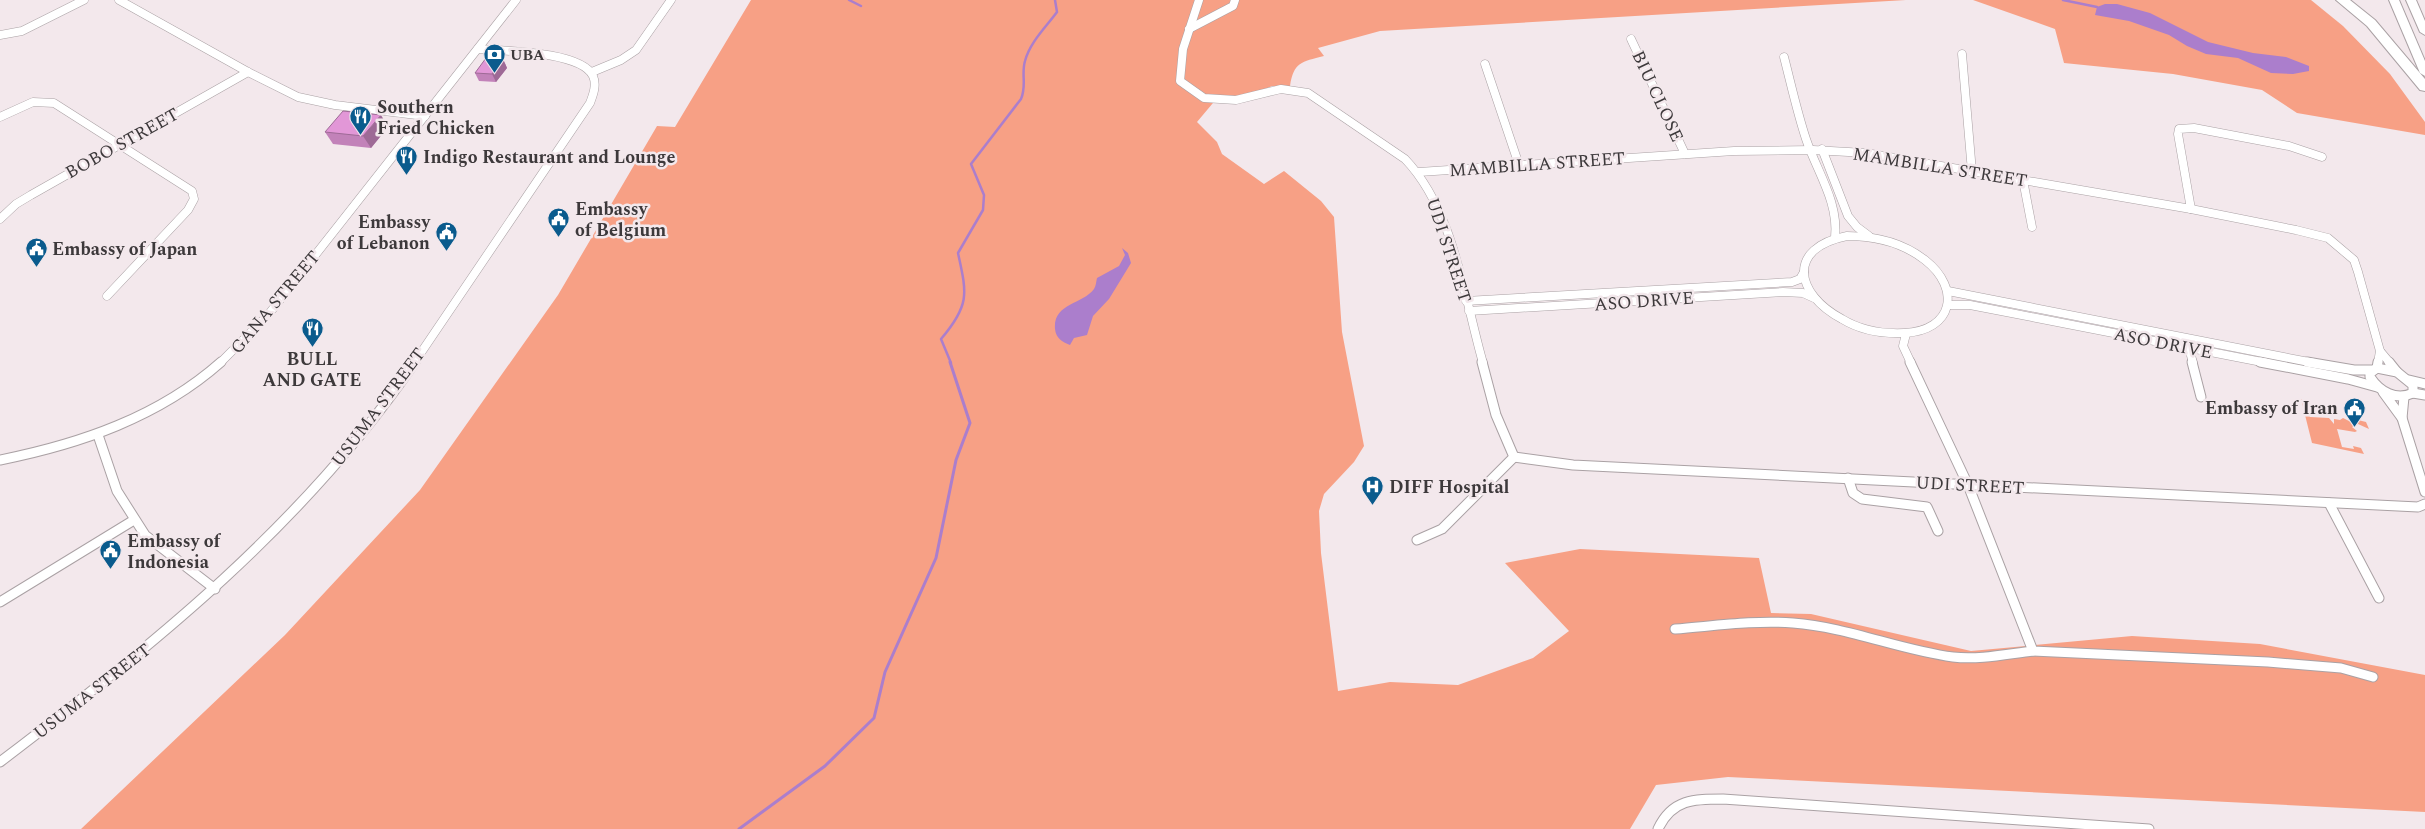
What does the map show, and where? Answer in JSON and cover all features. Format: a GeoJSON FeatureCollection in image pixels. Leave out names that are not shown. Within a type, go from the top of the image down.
{"type":"FeatureCollection","features":[{"type":"Feature","properties":{"kind":"highway"},"geometry":{"type":"LineString","coordinates":[[2342,0],[2371,23],[2425,87]]}},
{"type":"Feature","properties":{"kind":"main road"},"geometry":{"type":"LineString","coordinates":[[2394,0],[2425,73]]}},
{"type":"Feature","properties":{"kind":"main road"},"geometry":{"type":"LineString","coordinates":[[2411,0],[2425,32]]}},
{"type":"Feature","properties":{"kind":"street"},"geometry":{"type":"LineString","coordinates":[[0,35],[22,31],[84,0]]}},
{"type":"Feature","properties":{"kind":"street"},"geometry":{"type":"LineString","coordinates":[[119,0],[283,91],[313,101],[425,116]]}},
{"type":"Feature","properties":{"kind":"street","name":"GANA STREET"},"geometry":{"type":"LineString","coordinates":[[0,460],[42,451],[98,435],[144,415],[204,376],[238,349],[268,316],[516,0]]}},
{"type":"Feature","properties":{"kind":"street"},"geometry":{"type":"LineString","coordinates":[[478,49],[566,59],[578,63],[592,72],[621,60],[636,50],[671,0]]}},
{"type":"Feature","properties":{"kind":"street"},"geometry":{"type":"LineString","coordinates":[[1189,29],[1199,0]]}},
{"type":"Feature","properties":{"kind":"street"},"geometry":{"type":"LineString","coordinates":[[1189,29],[1233,6],[1235,0]]}},
{"type":"Feature","properties":{"kind":"street","name":"UDI STREET"},"geometry":{"type":"LineString","coordinates":[[1189,29],[1179,66],[1180,81],[1204,98],[1236,100],[1281,89],[1308,93],[1386,144],[1419,172],[1442,218],[1496,414],[1514,457],[1573,465],[2329,503],[2418,507],[2425,504]]}},
{"type":"Feature","properties":{"kind":"street","name":"BIU CLOSE"},"geometry":{"type":"LineString","coordinates":[[1631,39],[1686,154]]}},
{"type":"Feature","properties":{"kind":"street"},"geometry":{"type":"LineString","coordinates":[[1962,54],[1972,172]]}},
{"type":"Feature","properties":{"kind":"street"},"geometry":{"type":"LineString","coordinates":[[1784,56],[1809,149],[1835,216],[1837,228],[1835,238]]}},
{"type":"Feature","properties":{"kind":"street"},"geometry":{"type":"LineString","coordinates":[[1485,64],[1519,165]]}},
{"type":"Feature","properties":{"kind":"street","name":"BOBO STREET"},"geometry":{"type":"LineString","coordinates":[[0,220],[16,204],[31,195],[248,72]]}},
{"type":"Feature","properties":{"kind":"street","name":"USUMA STREET"},"geometry":{"type":"LineString","coordinates":[[0,762],[79,703],[215,589],[261,546],[356,442],[393,392],[590,103],[595,85],[592,72]]}},
{"type":"Feature","properties":{"kind":"street"},"geometry":{"type":"LineString","coordinates":[[0,118],[29,103],[48,101],[187,186],[192,191],[194,199],[188,210],[107,296]]}},
{"type":"Feature","properties":{"kind":"street"},"geometry":{"type":"LineString","coordinates":[[2191,209],[2178,134],[2179,129],[2194,128],[2289,146],[2322,158]]}},
{"type":"Feature","properties":{"kind":"street","name":"MAMBILLA STREET"},"geometry":{"type":"LineString","coordinates":[[1419,172],[1686,154],[1809,149],[1866,153],[2191,209],[2303,231],[2328,238],[2338,245],[2354,260],[2380,351]]}},
{"type":"Feature","properties":{"kind":"street"},"geometry":{"type":"LineString","coordinates":[[1822,150],[1848,216],[1857,227],[1869,236]]}},
{"type":"Feature","properties":{"kind":"street"},"geometry":{"type":"LineString","coordinates":[[2023,180],[2032,227]]}},
{"type":"Feature","properties":{"kind":"street"},"geometry":{"type":"LineString","coordinates":[[1869,236],[1890,241],[1916,253],[1937,271],[1948,291],[1948,305],[1942,318],[1934,325],[1924,330],[1906,334],[1882,333],[1852,325],[1832,314],[1817,300],[1808,286],[1804,272],[1805,263],[1815,247],[1835,238],[1869,236]]}},
{"type":"Feature","properties":{"kind":"street","name":"ASO DRIVE"},"geometry":{"type":"LineString","coordinates":[[1466,301],[1792,282],[1800,279],[1804,272]]}},
{"type":"Feature","properties":{"kind":"street","name":"ASO DRIVE"},"geometry":{"type":"LineString","coordinates":[[1948,291],[2267,356],[2354,370],[2375,369]]}},
{"type":"Feature","properties":{"kind":"street","name":"ASO DRIVE"},"geometry":{"type":"LineString","coordinates":[[1469,311],[1783,292],[1807,294],[1817,300]]}},
{"type":"Feature","properties":{"kind":"street","name":"ASO DRIVE"},"geometry":{"type":"LineString","coordinates":[[1948,305],[1970,305],[2348,379],[2404,397]]}},
{"type":"Feature","properties":{"kind":"street"},"geometry":{"type":"LineString","coordinates":[[1906,334],[1903,346],[1968,484],[2033,651]]}},
{"type":"Feature","properties":{"kind":"street"},"geometry":{"type":"LineString","coordinates":[[2189,348],[2201,397]]}},
{"type":"Feature","properties":{"kind":"street"},"geometry":{"type":"LineString","coordinates":[[2380,351],[2375,369],[2370,378],[2402,418],[2425,492]]}},
{"type":"Feature","properties":{"kind":"street"},"geometry":{"type":"LineString","coordinates":[[2380,351],[2397,372],[2409,380],[2425,384]]}},
{"type":"Feature","properties":{"kind":"street"},"geometry":{"type":"LineString","coordinates":[[2375,369],[2397,372]]}},
{"type":"Feature","properties":{"kind":"street"},"geometry":{"type":"LineString","coordinates":[[2409,380],[2413,393]]}},
{"type":"Feature","properties":{"kind":"street"},"geometry":{"type":"LineString","coordinates":[[2402,418],[2404,397],[2413,393],[2425,395]]}},
{"type":"Feature","properties":{"kind":"street"},"geometry":{"type":"LineString","coordinates":[[98,435],[118,491],[134,520],[145,535],[215,589]]}},
{"type":"Feature","properties":{"kind":"street"},"geometry":{"type":"LineString","coordinates":[[1416,540],[1442,529],[1514,457]]}},
{"type":"Feature","properties":{"kind":"street"},"geometry":{"type":"LineString","coordinates":[[1848,478],[1855,496],[1863,500],[1917,504],[1927,507],[1938,531]]}},
{"type":"Feature","properties":{"kind":"street"},"geometry":{"type":"LineString","coordinates":[[2329,503],[2379,598]]}},
{"type":"Feature","properties":{"kind":"street"},"geometry":{"type":"LineString","coordinates":[[0,602],[134,520]]}},
{"type":"Feature","properties":{"kind":"street"},"geometry":{"type":"LineString","coordinates":[[1675,629],[1752,623],[1793,623],[1831,629],[1954,657],[1994,656],[2033,651],[2268,662],[2342,668],[2373,677]]}},
{"type":"Feature","properties":{"kind":"street"},"geometry":{"type":"LineString","coordinates":[[1658,829],[1661,821],[1674,806],[1694,799],[1723,799],[2149,829]]}},
{"type":"Feature","properties":{"kind":"shaded area"},"geometry":{"type":"Polygon","coordinates":[[[751,0],[1906,0],[1380,31],[1318,48],[1324,56],[1300,64],[1294,72],[1290,86],[1272,86],[1252,95],[1218,97],[1197,122],[1217,142],[1222,154],[1264,184],[1284,171],[1321,201],[1334,217],[1342,332],[1364,446],[1354,462],[1324,494],[1319,511],[1321,553],[1338,691],[1390,682],[1458,685],[1533,658],[1569,631],[1505,563],[1580,549],[1759,558],[1771,613],[1811,614],[1971,651],[2132,636],[2260,644],[2425,675],[2425,812],[1728,777],[1656,785],[1630,829],[81,829],[285,635],[420,490],[558,295],[657,126],[675,127],[751,0]]]}},
{"type":"Feature","properties":{"kind":"shaded area"},"geometry":{"type":"Polygon","coordinates":[[[1973,0],[2311,0],[2343,26],[2390,74],[2425,122],[2425,135],[2297,113],[2262,90],[2173,74],[2064,63],[2055,29],[1973,0]]]}},
{"type":"Feature","properties":{"kind":"shaded area"},"geometry":{"type":"Polygon","coordinates":[[[2105,4],[2117,4],[2150,13],[2208,42],[2253,53],[2286,57],[2309,66],[2309,71],[2293,74],[2271,73],[2238,58],[2206,54],[2187,46],[2169,35],[2129,21],[2095,15],[2097,7],[2105,4]]]}},
{"type":"Feature","properties":{"kind":"shaded area"},"geometry":{"type":"Polygon","coordinates":[[[1122,248],[1128,253],[1131,263],[1109,299],[1093,316],[1087,335],[1074,338],[1070,345],[1062,341],[1055,329],[1059,314],[1069,305],[1089,294],[1095,288],[1097,278],[1119,266],[1125,255],[1122,248]]]}},
{"type":"Feature","properties":{"kind":"shaded area"},"geometry":{"type":"Polygon","coordinates":[[[2301,399],[2306,400],[2310,417],[2329,418],[2334,424],[2334,419],[2340,420],[2343,418],[2351,422],[2358,420],[2366,422],[2369,429],[2358,424],[2352,427],[2357,431],[2355,432],[2337,429],[2342,447],[2354,449],[2353,446],[2361,448],[2364,454],[2312,443],[2301,399]]]}},
{"type":"Feature","properties":{"kind":"building"},"geometry":{"type":"Polygon","coordinates":[[[486,58],[503,59],[492,74],[475,73],[486,58]]]}},
{"type":"Feature","properties":{"kind":"building"},"geometry":{"type":"Polygon","coordinates":[[[343,111],[381,115],[363,136],[325,132],[343,111]]]}},
{"type":"Feature","properties":{"kind":"waterway"},"geometry":{"type":"LineString","coordinates":[[849,0],[861,6]]}},
{"type":"Feature","properties":{"kind":"waterway"},"geometry":{"type":"LineString","coordinates":[[951,363],[941,339],[957,317],[964,299],[963,279],[958,253],[983,210],[984,195],[971,164],[1021,99],[1024,89],[1024,66],[1027,54],[1034,41],[1057,12],[1055,0]]}},
{"type":"Feature","properties":{"kind":"waterway"},"geometry":{"type":"LineString","coordinates":[[2063,0],[2097,7]]}},
{"type":"Feature","properties":{"kind":"waterway"},"geometry":{"type":"LineString","coordinates":[[739,829],[825,766],[874,718],[885,672],[936,558],[956,460],[970,423],[950,362]]}},
{"type":"Feature","properties":{"kind":"place","name":"UBA"},"geometry":{"type":"Point","coordinates":[494,74]}},
{"type":"Feature","properties":{"kind":"place","name":"Southern Fried Chicken"},"geometry":{"type":"Point","coordinates":[361,136]}},
{"type":"Feature","properties":{"kind":"place","name":"Indigo Restaurant and Lounge"},"geometry":{"type":"Point","coordinates":[407,176]}},
{"type":"Feature","properties":{"kind":"place","name":"Embassy of Belgium"},"geometry":{"type":"Point","coordinates":[559,238]}},
{"type":"Feature","properties":{"kind":"place","name":"Embassy of Lebanon"},"geometry":{"type":"Point","coordinates":[446,251]}},
{"type":"Feature","properties":{"kind":"place","name":"Embassy of Japan"},"geometry":{"type":"Point","coordinates":[36,268]}},
{"type":"Feature","properties":{"kind":"place","name":"BULL AND GATE"},"geometry":{"type":"Point","coordinates":[312,348]}},
{"type":"Feature","properties":{"kind":"place","name":"Embassy of Iran"},"geometry":{"type":"Point","coordinates":[2354,427]}},
{"type":"Feature","properties":{"kind":"place","name":"DIFF Hospital"},"geometry":{"type":"Point","coordinates":[1373,506]}},
{"type":"Feature","properties":{"kind":"place","name":"Embassy of Indonesia"},"geometry":{"type":"Point","coordinates":[111,570]}}]}
